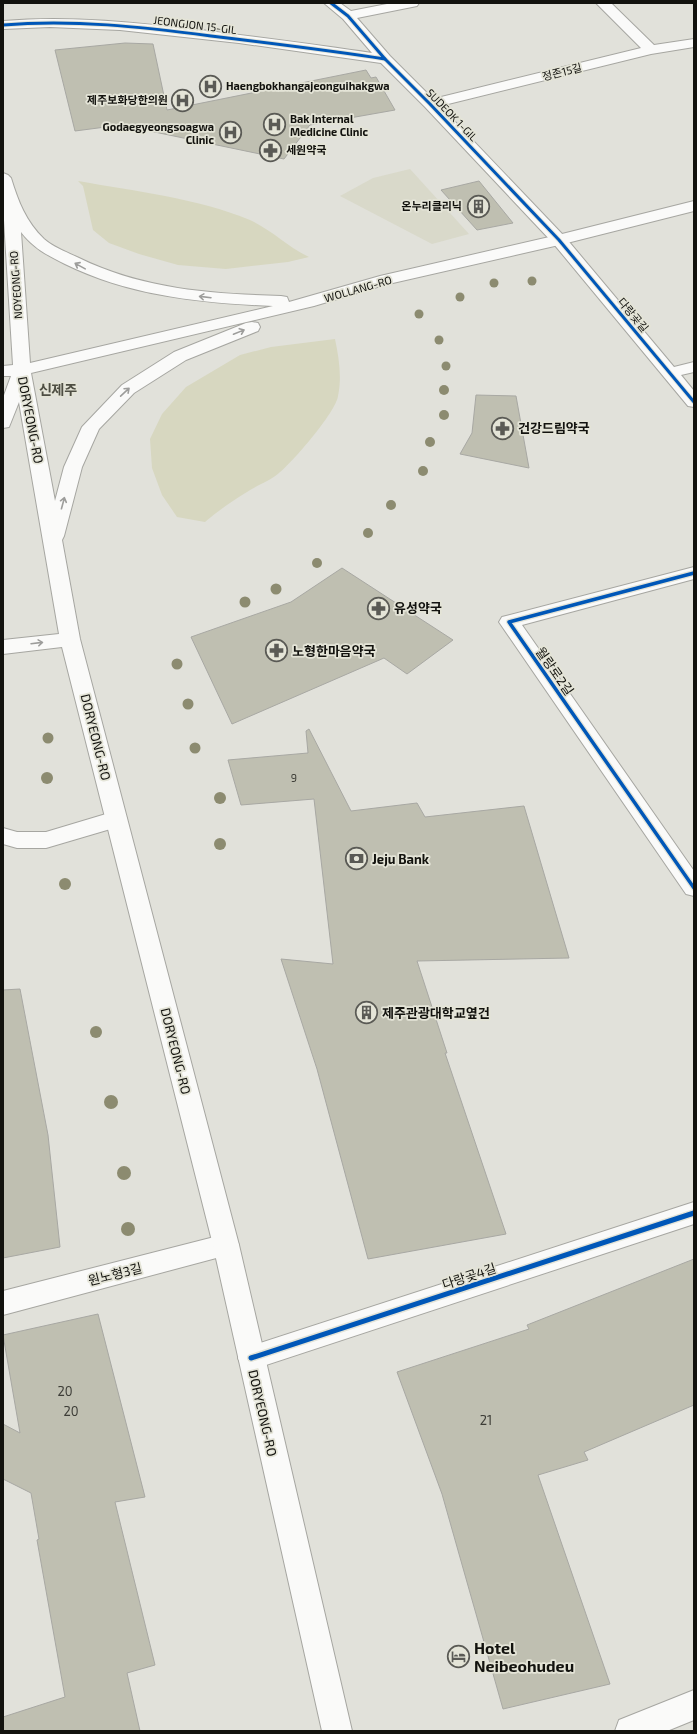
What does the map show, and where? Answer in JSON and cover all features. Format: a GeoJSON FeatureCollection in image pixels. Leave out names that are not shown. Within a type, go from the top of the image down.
{"type":"FeatureCollection","features":[{"type":"Feature","properties":{"kind":"main road","name":"SUDEOK 1-GIL"},"geometry":{"type":"LineString","coordinates":[[331,3],[348,16],[385,59],[430,104],[559,240]]}},
{"type":"Feature","properties":{"kind":"main road"},"geometry":{"type":"LineString","coordinates":[[348,16],[412,3]]}},
{"type":"Feature","properties":{"kind":"main road"},"geometry":{"type":"LineString","coordinates":[[603,3],[651,50]]}},
{"type":"Feature","properties":{"kind":"main road","name":"JEONGJON 15-GIL"},"geometry":{"type":"LineString","coordinates":[[3,25],[31,22],[110,24],[314,48],[385,59]]}},
{"type":"Feature","properties":{"kind":"main road","name":"정존15길"},"geometry":{"type":"LineString","coordinates":[[430,104],[651,50],[694,43]]}},
{"type":"Feature","properties":{"kind":"main road","name":"NOYEONG-RO"},"geometry":{"type":"LineString","coordinates":[[3,178],[11,204],[12,371]]}},
{"type":"Feature","properties":{"kind":"main road"},"geometry":{"type":"LineString","coordinates":[[11,204],[26,231],[41,245],[87,270],[167,292],[228,300],[314,301]]}},
{"type":"Feature","properties":{"kind":"main road","name":"WOLLANG-RO"},"geometry":{"type":"LineString","coordinates":[[12,371],[314,301],[380,281],[559,240],[694,206]]}},
{"type":"Feature","properties":{"kind":"main road","name":"다랑곶길"},"geometry":{"type":"LineString","coordinates":[[559,240],[694,402]]}},
{"type":"Feature","properties":{"kind":"main road"},"geometry":{"type":"LineString","coordinates":[[53,541],[73,468],[91,427],[128,389],[180,356],[314,301]]}},
{"type":"Feature","properties":{"kind":"main road"},"geometry":{"type":"LineString","coordinates":[[670,373],[694,367]]}},
{"type":"Feature","properties":{"kind":"main road"},"geometry":{"type":"LineString","coordinates":[[3,423],[12,371]]}},
{"type":"Feature","properties":{"kind":"main road","name":"DORYEONG-RO"},"geometry":{"type":"LineString","coordinates":[[12,371],[53,541],[70,639],[226,1246],[337,1731]]}},
{"type":"Feature","properties":{"kind":"main road","name":"월랑로2길"},"geometry":{"type":"LineString","coordinates":[[694,573],[509,622],[694,888]]}},
{"type":"Feature","properties":{"kind":"main road"},"geometry":{"type":"LineString","coordinates":[[3,647],[70,639]]}},
{"type":"Feature","properties":{"kind":"main road"},"geometry":{"type":"LineString","coordinates":[[3,836],[17,840],[46,840],[116,819]]}},
{"type":"Feature","properties":{"kind":"main road","name":"다랑곶4길"},"geometry":{"type":"LineString","coordinates":[[251,1358],[694,1213]]}},
{"type":"Feature","properties":{"kind":"main road","name":"원노형3길"},"geometry":{"type":"LineString","coordinates":[[3,1303],[226,1246]]}},
{"type":"Feature","properties":{"kind":"main road"},"geometry":{"type":"LineString","coordinates":[[630,1731],[694,1705]]}},
{"type":"Feature","properties":{"kind":"shaded area"},"geometry":{"type":"Polygon","coordinates":[[[410,169],[469,234],[432,244],[340,196],[373,178],[410,169]]]}},
{"type":"Feature","properties":{"kind":"green space"},"geometry":{"type":"Polygon","coordinates":[[[78,181],[165,196],[230,212],[258,224],[309,257],[288,262],[226,269],[178,265],[139,254],[109,243],[93,230],[83,186],[78,181]]]}},
{"type":"Feature","properties":{"kind":"green space"},"geometry":{"type":"Polygon","coordinates":[[[335,339],[340,368],[338,396],[330,413],[322,425],[303,448],[275,476],[236,499],[205,522],[177,517],[162,495],[152,468],[150,439],[162,414],[186,387],[240,355],[271,347],[335,339]]]}},
{"type":"Feature","properties":{"kind":"building"},"geometry":{"type":"Polygon","coordinates":[[[125,43],[153,44],[167,110],[366,70],[371,78],[376,77],[395,110],[310,125],[284,159],[121,125],[75,131],[55,50],[125,43]]]}},
{"type":"Feature","properties":{"kind":"building","name":"온누리클리닉"},"geometry":{"type":"Polygon","coordinates":[[[479,181],[513,223],[477,230],[441,190],[479,181]]]}},
{"type":"Feature","properties":{"kind":"building"},"geometry":{"type":"Polygon","coordinates":[[[476,395],[516,396],[529,468],[460,454],[472,433],[476,395]]]}},
{"type":"Feature","properties":{"kind":"building"},"geometry":{"type":"Polygon","coordinates":[[[342,568],[453,640],[407,674],[384,658],[232,724],[191,637],[291,602],[342,568]]]}},
{"type":"Feature","properties":{"kind":"building"},"geometry":{"type":"Polygon","coordinates":[[[309,729],[351,811],[417,803],[425,817],[524,806],[569,958],[417,961],[447,1053],[445,1053],[506,1234],[368,1259],[317,1069],[281,959],[333,964],[314,799],[241,805],[228,760],[308,753],[306,731],[309,729]]]}},
{"type":"Feature","properties":{"kind":"building"},"geometry":{"type":"Polygon","coordinates":[[[20,989],[48,1135],[60,1247],[3,1258],[3,990],[20,989]]]}},
{"type":"Feature","properties":{"kind":"building"},"geometry":{"type":"Polygon","coordinates":[[[694,1259],[694,1405],[584,1452],[588,1460],[538,1475],[610,1684],[503,1709],[442,1494],[397,1372],[529,1329],[527,1325],[694,1259]]]}},
{"type":"Feature","properties":{"kind":"building"},"geometry":{"type":"Polygon","coordinates":[[[98,1314],[145,1497],[115,1502],[155,1665],[127,1673],[140,1731],[3,1731],[3,1717],[65,1697],[37,1540],[39,1539],[31,1493],[3,1479],[3,1424],[20,1433],[3,1335],[98,1314]]]}},
{"type":"Feature","properties":{"kind":"cycle path"},"geometry":{"type":"LineString","coordinates":[[331,3],[348,16],[385,59],[430,104],[559,240],[694,402]]}},
{"type":"Feature","properties":{"kind":"cycle path"},"geometry":{"type":"LineString","coordinates":[[3,25],[50,22],[120,26],[263,42],[385,59]]}},
{"type":"Feature","properties":{"kind":"cycle path"},"geometry":{"type":"LineString","coordinates":[[694,573],[509,622],[694,888]]}},
{"type":"Feature","properties":{"kind":"cycle path"},"geometry":{"type":"LineString","coordinates":[[251,1358],[694,1213]]}},
{"type":"Feature","properties":{"kind":"place","name":"Haengbokhangajeonguihakgwa"},"geometry":{"type":"Point","coordinates":[211,86]}},
{"type":"Feature","properties":{"kind":"place","name":"제주보화당한의원"},"geometry":{"type":"Point","coordinates":[183,100]}},
{"type":"Feature","properties":{"kind":"place","name":"Bak Internal Medicine Clinic"},"geometry":{"type":"Point","coordinates":[274,125]}},
{"type":"Feature","properties":{"kind":"place","name":"Godaegyeongsoagwa Clinic"},"geometry":{"type":"Point","coordinates":[230,133]}},
{"type":"Feature","properties":{"kind":"place","name":"세원약국"},"geometry":{"type":"Point","coordinates":[271,150]}},
{"type":"Feature","properties":{"kind":"place","name":"온누리클리닉"},"geometry":{"type":"Point","coordinates":[478,206]}},
{"type":"Feature","properties":{"kind":"place","name":"건강드림약국"},"geometry":{"type":"Point","coordinates":[502,428]}},
{"type":"Feature","properties":{"kind":"place","name":"유성약국"},"geometry":{"type":"Point","coordinates":[378,608]}},
{"type":"Feature","properties":{"kind":"place","name":"노형한마음약국"},"geometry":{"type":"Point","coordinates":[277,651]}},
{"type":"Feature","properties":{"kind":"place","name":"Jeju Bank"},"geometry":{"type":"Point","coordinates":[356,859]}},
{"type":"Feature","properties":{"kind":"place","name":"제주관광대학교옆건"},"geometry":{"type":"Point","coordinates":[367,1013]}},
{"type":"Feature","properties":{"kind":"place","name":"Hotel Neibeohudeu"},"geometry":{"type":"Point","coordinates":[458,1657]}},
{"type":"Feature","properties":{"kind":"district","name":"신제주"},"geometry":{"type":"Point","coordinates":[58,390]}}]}
